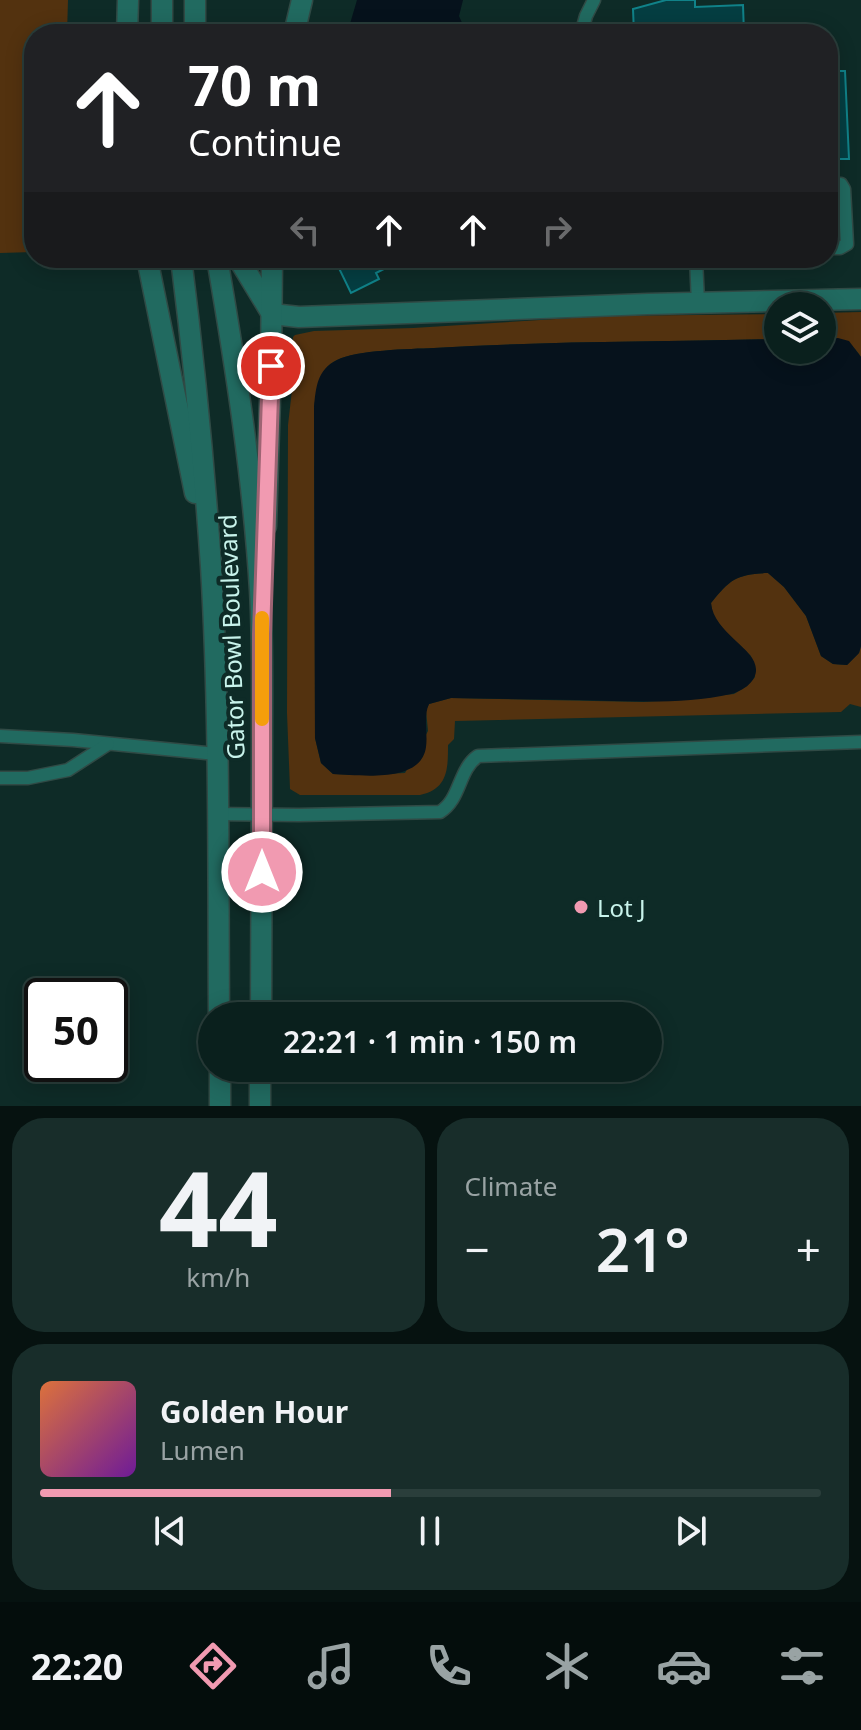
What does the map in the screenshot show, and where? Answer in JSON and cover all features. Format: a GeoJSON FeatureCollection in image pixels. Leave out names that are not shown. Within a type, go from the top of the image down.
{"type":"FeatureCollection","features":[{"type":"Feature","properties":{"kind":"main road"},"geometry":{"type":"LineString","coordinates":[[127,24],[128,0]]}},
{"type":"Feature","properties":{"kind":"main road"},"geometry":{"type":"LineString","coordinates":[[162,0],[162,24]]}},
{"type":"Feature","properties":{"kind":"main road"},"geometry":{"type":"LineString","coordinates":[[195,0],[195,24]]}},
{"type":"Feature","properties":{"kind":"main road"},"geometry":{"type":"LineString","coordinates":[[296,24],[302,0]]}},
{"type":"Feature","properties":{"kind":"main road"},"geometry":{"type":"LineString","coordinates":[[149,268],[211,569]]}},
{"type":"Feature","properties":{"kind":"main road","name":"Gator Bowl Boulevard"},"geometry":{"type":"LineString","coordinates":[[182,268],[199,403],[211,569],[219,1002]]}},
{"type":"Feature","properties":{"kind":"main road","name":"Gator Bowl Boulevard"},"geometry":{"type":"LineString","coordinates":[[219,268],[249,467],[262,634],[261,1002]]}},
{"type":"Feature","properties":{"kind":"main road"},"geometry":{"type":"LineString","coordinates":[[244,268],[272,314]]}},
{"type":"Feature","properties":{"kind":"main road"},"geometry":{"type":"LineString","coordinates":[[262,634],[272,268]]}},
{"type":"Feature","properties":{"kind":"main road"},"geometry":{"type":"LineString","coordinates":[[272,314],[299,317],[861,299]]}},
{"type":"Feature","properties":{"kind":"main road"},"geometry":{"type":"LineString","coordinates":[[220,1082],[220,1106]]}},
{"type":"Feature","properties":{"kind":"main road"},"geometry":{"type":"LineString","coordinates":[[260,1082],[260,1106]]}},
{"type":"Feature","properties":{"kind":"lane"},"geometry":{"type":"LineString","coordinates":[[584,24],[594,0]]}},
{"type":"Feature","properties":{"kind":"lane"},"geometry":{"type":"LineString","coordinates":[[838,184],[844,189],[847,244],[838,248]]}},
{"type":"Feature","properties":{"kind":"lane"},"geometry":{"type":"LineString","coordinates":[[696,268],[698,303]]}},
{"type":"Feature","properties":{"kind":"lane"},"geometry":{"type":"LineString","coordinates":[[0,736],[216,754]]}},
{"type":"Feature","properties":{"kind":"lane"},"geometry":{"type":"LineString","coordinates":[[217,814],[440,812],[453,800],[471,761],[478,756],[861,742]]}},
{"type":"Feature","properties":{"kind":"lane"},"geometry":{"type":"LineString","coordinates":[[0,778],[28,778],[68,770],[108,744]]}},
{"type":"Feature","properties":{"kind":"shaded area"},"geometry":{"type":"Polygon","coordinates":[[[0,0],[68,0],[67,24],[24,24],[24,252],[0,253],[0,0]]]}},
{"type":"Feature","properties":{"kind":"shaded area"},"geometry":{"type":"Polygon","coordinates":[[[861,312],[861,357],[853,347],[836,339],[836,313],[861,312]]]}},
{"type":"Feature","properties":{"kind":"shaded area"},"geometry":{"type":"Polygon","coordinates":[[[764,314],[764,339],[520,344],[398,350],[357,354],[337,360],[326,368],[314,407],[315,738],[321,763],[333,774],[405,773],[428,731],[426,710],[429,704],[451,698],[643,702],[734,694],[755,677],[751,656],[724,630],[712,614],[711,603],[735,579],[757,574],[768,573],[784,587],[806,616],[821,656],[833,664],[847,665],[859,653],[861,646],[861,707],[850,704],[841,712],[455,721],[454,739],[448,745],[444,777],[429,792],[420,795],[300,795],[290,789],[287,713],[288,425],[293,337],[314,331],[604,316],[764,314]]]}},
{"type":"Feature","properties":{"kind":"water"},"geometry":{"type":"Polygon","coordinates":[[[357,0],[463,0],[459,16],[463,24],[350,24],[357,0]]]}},
{"type":"Feature","properties":{"kind":"water"},"geometry":{"type":"Polygon","coordinates":[[[836,338],[849,341],[861,357],[861,646],[859,653],[847,665],[833,664],[821,656],[806,616],[784,587],[768,573],[749,575],[729,583],[711,603],[720,624],[755,663],[753,679],[739,691],[694,700],[655,702],[451,698],[429,704],[426,747],[422,759],[413,767],[388,775],[333,774],[321,763],[315,738],[314,407],[319,380],[330,364],[370,352],[398,350],[520,344],[764,339],[764,364],[836,364],[836,338]]]}},
{"type":"Feature","properties":{"kind":"building"},"geometry":{"type":"Polygon","coordinates":[[[666,0],[695,0],[695,7],[743,5],[744,24],[634,24],[633,9],[666,0]]]}},
{"type":"Feature","properties":{"kind":"building"},"geometry":{"type":"Polygon","coordinates":[[[838,71],[845,71],[849,159],[838,159],[838,71]]]}},
{"type":"Feature","properties":{"kind":"building"},"geometry":{"type":"Polygon","coordinates":[[[339,268],[386,268],[376,273],[379,279],[351,293],[339,268]]]}},
{"type":"Feature","properties":{"kind":"slow traffic"},"geometry":{"type":"LineString","coordinates":[[262,618],[262,719]]}},
{"type":"Feature","properties":{"kind":"place","name":"Lot J"},"geometry":{"type":"Point","coordinates":[581,907]}},
{"type":"Feature","properties":{"kind":"route"},"geometry":{"type":"LineString","coordinates":[[262,872],[262,634],[271,366]]}}]}
